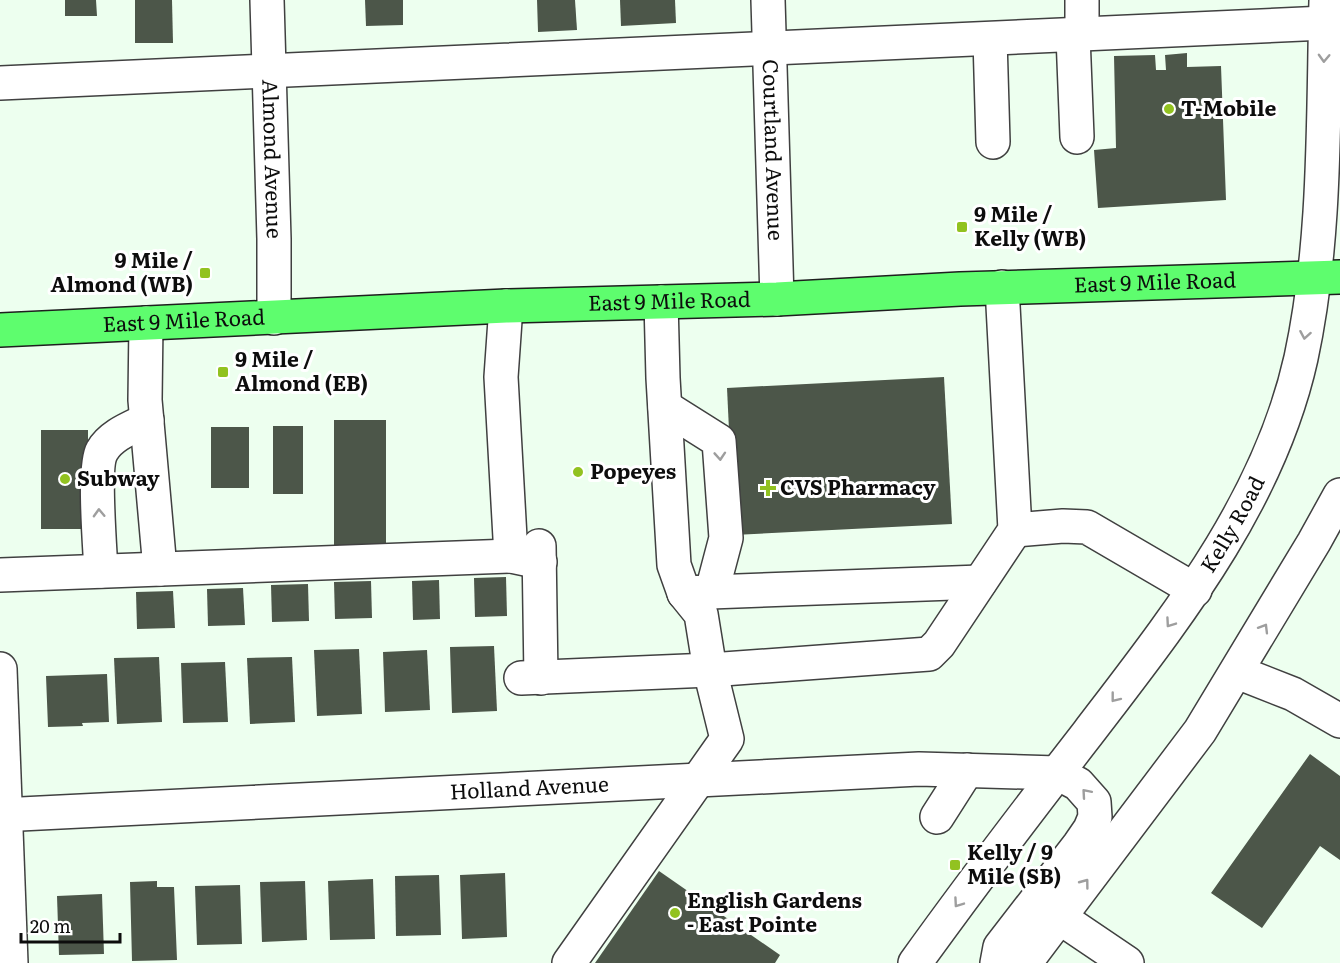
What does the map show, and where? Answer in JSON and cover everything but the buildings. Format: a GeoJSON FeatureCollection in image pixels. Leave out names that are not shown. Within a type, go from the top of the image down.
{"type":"FeatureCollection","features":[{"type":"Feature","properties":{"kind":"main road","name":"East 9 Mile Road"},"geometry":{"type":"LineString","coordinates":[[0,330],[506,306],[777,299],[1002,287],[1327,277]]}},
{"type":"Feature","properties":{"kind":"street","name":"Almond Avenue"},"geometry":{"type":"LineString","coordinates":[[267,0],[274,318]]}},
{"type":"Feature","properties":{"kind":"street","name":"Courtland Avenue"},"geometry":{"type":"LineString","coordinates":[[768,0],[777,299]]}},
{"type":"Feature","properties":{"kind":"street"},"geometry":{"type":"LineString","coordinates":[[1077,137],[1078,35],[1082,0]]}},
{"type":"Feature","properties":{"kind":"street"},"geometry":{"type":"LineString","coordinates":[[0,83],[268,70],[769,51],[1078,35],[1196,14],[1326,11]]}},
{"type":"Feature","properties":{"kind":"street","name":"Kelly Road"},"geometry":{"type":"LineString","coordinates":[[916,962],[975,878],[1150,652],[1195,590],[1244,509],[1275,444],[1327,277],[1320,200],[1326,11]]}},
{"type":"Feature","properties":{"kind":"street"},"geometry":{"type":"LineString","coordinates":[[990,39],[993,142]]}},
{"type":"Feature","properties":{"kind":"street"},"geometry":{"type":"LineString","coordinates":[[506,306],[501,377],[530,555],[531,678],[710,670],[929,654],[939,644],[1015,530],[1002,287]]}},
{"type":"Feature","properties":{"kind":"street"},"geometry":{"type":"LineString","coordinates":[[569,963],[727,739],[710,670],[698,592],[674,565],[661,302]]}},
{"type":"Feature","properties":{"kind":"street"},"geometry":{"type":"LineString","coordinates":[[146,323],[147,420],[160,569]]}},
{"type":"Feature","properties":{"kind":"street"},"geometry":{"type":"LineString","coordinates":[[665,406],[719,441],[726,538],[698,592]]}},
{"type":"Feature","properties":{"kind":"street"},"geometry":{"type":"LineString","coordinates":[[101,571],[97,471],[101,452],[113,437],[147,420]]}},
{"type":"Feature","properties":{"kind":"street"},"geometry":{"type":"LineString","coordinates":[[1025,963],[1200,731],[1331,528],[1340,495]]}},
{"type":"Feature","properties":{"kind":"street"},"geometry":{"type":"LineString","coordinates":[[1015,530],[1063,526],[1087,527],[1195,590]]}},
{"type":"Feature","properties":{"kind":"street"},"geometry":{"type":"LineString","coordinates":[[0,575],[530,555]]}},
{"type":"Feature","properties":{"kind":"street"},"geometry":{"type":"LineString","coordinates":[[698,592],[980,582]]}},
{"type":"Feature","properties":{"kind":"street"},"geometry":{"type":"LineString","coordinates":[[0,669],[3,815],[11,963]]}},
{"type":"Feature","properties":{"kind":"street"},"geometry":{"type":"LineString","coordinates":[[1237,672],[1336,711]]}},
{"type":"Feature","properties":{"kind":"street","name":"Holland Avenue"},"geometry":{"type":"LineString","coordinates":[[3,815],[919,769],[1057,773]]}},
{"type":"Feature","properties":{"kind":"street"},"geometry":{"type":"LineString","coordinates":[[937,817],[967,770]]}},
{"type":"Feature","properties":{"kind":"street"},"geometry":{"type":"LineString","coordinates":[[997,963],[1000,947],[1079,845],[1095,817],[1094,802],[1086,792],[1078,784],[1057,773]]}},
{"type":"Feature","properties":{"kind":"street"},"geometry":{"type":"LineString","coordinates":[[1059,917],[1127,963]]}},
{"type":"Feature","properties":{"kind":"place","name":"T-Mobile"},"geometry":{"type":"Point","coordinates":[1169,109]}},
{"type":"Feature","properties":{"kind":"place","name":"9 Mile / Kelly (WB)"},"geometry":{"type":"Point","coordinates":[962,227]}},
{"type":"Feature","properties":{"kind":"place","name":"9 Mile / Almond (WB)"},"geometry":{"type":"Point","coordinates":[205,273]}},
{"type":"Feature","properties":{"kind":"place","name":"9 Mile / Almond (EB)"},"geometry":{"type":"Point","coordinates":[223,372]}},
{"type":"Feature","properties":{"kind":"place","name":"Popeyes"},"geometry":{"type":"Point","coordinates":[578,472]}},
{"type":"Feature","properties":{"kind":"place","name":"Subway"},"geometry":{"type":"Point","coordinates":[65,479]}},
{"type":"Feature","properties":{"kind":"place","name":"CVS Pharmacy"},"geometry":{"type":"Point","coordinates":[768,488]}},
{"type":"Feature","properties":{"kind":"place","name":"Kelly / 9 Mile (SB)"},"geometry":{"type":"Point","coordinates":[955,865]}},
{"type":"Feature","properties":{"kind":"place","name":"English Gardens - East Pointe"},"geometry":{"type":"Point","coordinates":[675,913]}}]}
